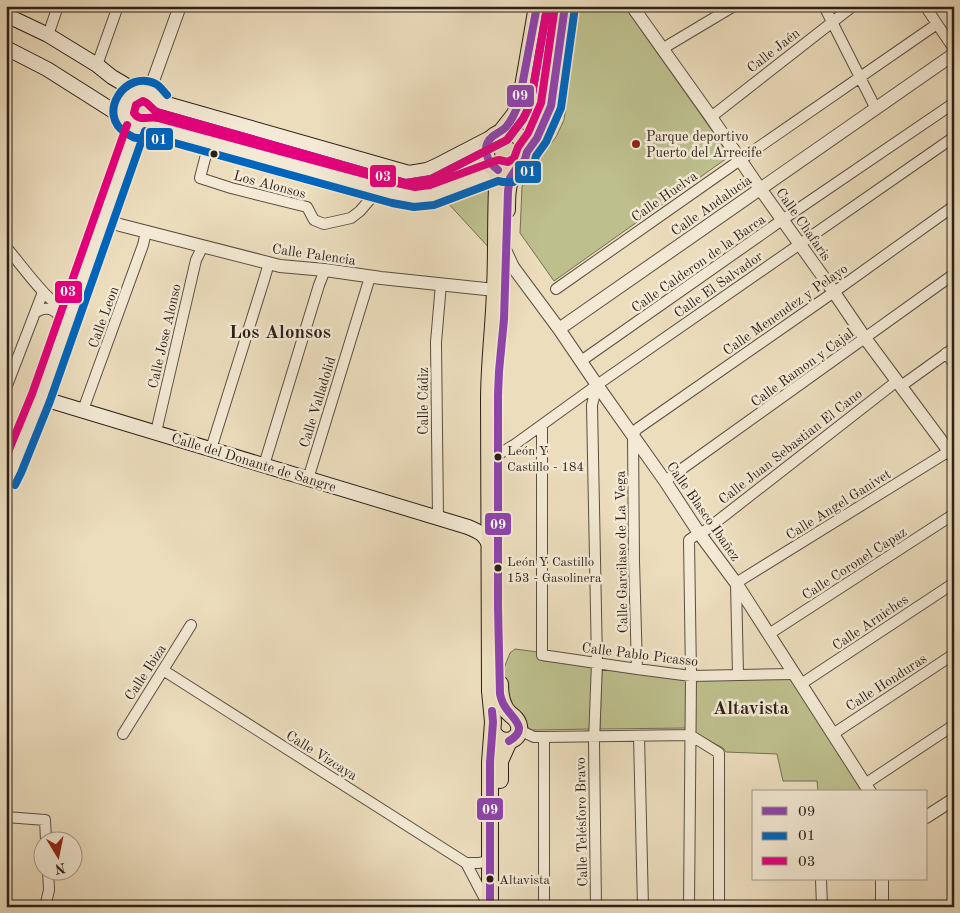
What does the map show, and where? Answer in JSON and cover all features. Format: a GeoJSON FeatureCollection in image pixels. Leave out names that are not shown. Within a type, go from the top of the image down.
{"type":"FeatureCollection","features":[{"type":"Feature","properties":{"kind":"main road"},"geometry":{"type":"LineString","coordinates":[[537,6],[522,98],[515,114],[487,145],[487,160],[492,166],[504,172],[510,172],[521,165],[537,138],[551,106],[565,6]]}},
{"type":"Feature","properties":{"kind":"main road"},"geometry":{"type":"LineString","coordinates":[[6,15],[48,34],[129,87],[158,98],[162,108],[161,114],[152,127]]}},
{"type":"Feature","properties":{"kind":"main road"},"geometry":{"type":"LineString","coordinates":[[6,48],[47,69],[141,129],[152,127],[377,188],[415,196],[432,195],[498,170]]}},
{"type":"Feature","properties":{"kind":"main road"},"geometry":{"type":"LineString","coordinates":[[6,480],[40,398],[63,334],[65,315],[75,299],[103,219],[131,123],[124,107],[125,102],[134,93],[144,92]]}},
{"type":"Feature","properties":{"kind":"main road"},"geometry":{"type":"LineString","coordinates":[[160,102],[409,173],[427,170],[496,135],[508,131],[522,138],[527,152]]}},
{"type":"Feature","properties":{"kind":"main road"},"geometry":{"type":"LineString","coordinates":[[509,714],[503,704],[500,688],[498,608],[499,371],[504,319],[508,190],[510,178],[516,169]]}},
{"type":"Feature","properties":{"kind":"main road"},"geometry":{"type":"LineString","coordinates":[[498,170],[496,188],[495,290],[489,374],[490,691],[494,735],[500,740],[514,736]]}},
{"type":"Feature","properties":{"kind":"main road"},"geometry":{"type":"LineString","coordinates":[[472,179],[486,179],[493,182],[496,188]]}},
{"type":"Feature","properties":{"kind":"main road","name":"Calle del Donante de Sangre"},"geometry":{"type":"LineString","coordinates":[[40,398],[468,527],[479,531],[485,536],[490,546]]}},
{"type":"Feature","properties":{"kind":"main road"},"geometry":{"type":"LineString","coordinates":[[468,527],[485,524],[489,516]]}},
{"type":"Feature","properties":{"kind":"main road"},"geometry":{"type":"LineString","coordinates":[[490,907],[485,861],[490,762],[493,727],[497,717],[504,713],[514,716],[519,726],[500,761],[498,907]]}},
{"type":"Feature","properties":{"kind":"street"},"geometry":{"type":"LineString","coordinates":[[48,34],[58,6]]}},
{"type":"Feature","properties":{"kind":"street"},"geometry":{"type":"LineString","coordinates":[[97,65],[118,6]]}},
{"type":"Feature","properties":{"kind":"street"},"geometry":{"type":"LineString","coordinates":[[144,92],[180,6]]}},
{"type":"Feature","properties":{"kind":"street","name":"Calle Chafaris"},"geometry":{"type":"LineString","coordinates":[[632,6],[865,338],[952,452]]}},
{"type":"Feature","properties":{"kind":"street"},"geometry":{"type":"LineString","coordinates":[[662,49],[734,6]]}},
{"type":"Feature","properties":{"kind":"street"},"geometry":{"type":"LineString","coordinates":[[824,6],[876,109]]}},
{"type":"Feature","properties":{"kind":"street","name":"Calle Jaén"},"geometry":{"type":"LineString","coordinates":[[711,117],[853,6]]}},
{"type":"Feature","properties":{"kind":"street"},"geometry":{"type":"LineString","coordinates":[[925,6],[954,49]]}},
{"type":"Feature","properties":{"kind":"street","name":"Calle Huelva"},"geometry":{"type":"LineString","coordinates":[[556,289],[937,24]]}},
{"type":"Feature","properties":{"kind":"street","name":"Calle Andalucia"},"geometry":{"type":"LineString","coordinates":[[559,329],[954,54]]}},
{"type":"Feature","properties":{"kind":"street","name":"Calle Calderon de la Barca"},"geometry":{"type":"LineString","coordinates":[[581,361],[782,220],[954,103]]}},
{"type":"Feature","properties":{"kind":"street","name":"Calle El Salvador"},"geometry":{"type":"LineString","coordinates":[[499,454],[954,137]]}},
{"type":"Feature","properties":{"kind":"street","name":"Los Alonsos"},"geometry":{"type":"LineString","coordinates":[[209,143],[200,178],[307,207],[314,220],[324,224],[351,218],[360,211],[377,188]]}},
{"type":"Feature","properties":{"kind":"street","name":"Calle Menendez y Pelayo"},"geometry":{"type":"LineString","coordinates":[[633,435],[637,429],[954,206]]}},
{"type":"Feature","properties":{"kind":"street","name":"Calle Palencia"},"geometry":{"type":"LineString","coordinates":[[103,219],[146,232],[280,266],[495,290]]}},
{"type":"Feature","properties":{"kind":"street","name":"Calle Leon"},"geometry":{"type":"LineString","coordinates":[[83,410],[146,232]]}},
{"type":"Feature","properties":{"kind":"street","name":"Calle Jose Alonso"},"geometry":{"type":"LineString","coordinates":[[156,432],[196,260],[203,246]]}},
{"type":"Feature","properties":{"kind":"street"},"geometry":{"type":"LineString","coordinates":[[6,247],[43,292],[57,305],[64,307],[75,299]]}},
{"type":"Feature","properties":{"kind":"street","name":"Calle Blasco Ibañez"},"geometry":{"type":"LineString","coordinates":[[506,252],[513,267],[559,329],[666,481],[699,533],[736,583],[868,788]]}},
{"type":"Feature","properties":{"kind":"street"},"geometry":{"type":"LineString","coordinates":[[211,449],[269,263]]}},
{"type":"Feature","properties":{"kind":"street"},"geometry":{"type":"LineString","coordinates":[[264,465],[325,270]]}},
{"type":"Feature","properties":{"kind":"street","name":"Calle Ramon y Cajal"},"geometry":{"type":"LineString","coordinates":[[666,481],[954,274]]}},
{"type":"Feature","properties":{"kind":"street","name":"Calle Valladolid"},"geometry":{"type":"LineString","coordinates":[[308,478],[370,277]]}},
{"type":"Feature","properties":{"kind":"street","name":"Calle Cádiz"},"geometry":{"type":"LineString","coordinates":[[438,518],[436,342],[441,284]]}},
{"type":"Feature","properties":{"kind":"street"},"geometry":{"type":"LineString","coordinates":[[6,388],[43,292]]}},
{"type":"Feature","properties":{"kind":"street"},"geometry":{"type":"LineString","coordinates":[[36,312],[44,309],[65,315]]}},
{"type":"Feature","properties":{"kind":"street"},"geometry":{"type":"LineString","coordinates":[[950,350],[954,364]]}},
{"type":"Feature","properties":{"kind":"street","name":"Calle Juan Sebastian El Cano"},"geometry":{"type":"LineString","coordinates":[[699,533],[706,530],[899,383],[950,350]]}},
{"type":"Feature","properties":{"kind":"street","name":"Calle Telésforo Bravo"},"geometry":{"type":"LineString","coordinates":[[596,907],[594,736],[596,662],[592,405],[597,385]]}},
{"type":"Feature","properties":{"kind":"street","name":"Calle Pablo Picasso"},"geometry":{"type":"LineString","coordinates":[[542,425],[542,654],[691,676],[738,675],[798,679]]}},
{"type":"Feature","properties":{"kind":"street","name":"Calle Garcilaso de La Vega"},"geometry":{"type":"LineString","coordinates":[[633,435],[637,669]]}},
{"type":"Feature","properties":{"kind":"street","name":"Calle Angel Ganivet"},"geometry":{"type":"LineString","coordinates":[[736,583],[952,452]]}},
{"type":"Feature","properties":{"kind":"street","name":"Calle Coronel Capaz"},"geometry":{"type":"LineString","coordinates":[[769,634],[954,514]]}},
{"type":"Feature","properties":{"kind":"street"},"geometry":{"type":"LineString","coordinates":[[689,907],[691,676],[689,540],[699,533]]}},
{"type":"Feature","properties":{"kind":"street"},"geometry":{"type":"LineString","coordinates":[[736,583],[738,675]]}},
{"type":"Feature","properties":{"kind":"street","name":"Calle Arniches"},"geometry":{"type":"LineString","coordinates":[[798,679],[954,583]]}},
{"type":"Feature","properties":{"kind":"street","name":"Calle Ibiza"},"geometry":{"type":"LineString","coordinates":[[123,734],[191,626]]}},
{"type":"Feature","properties":{"kind":"street","name":"Calle Honduras"},"geometry":{"type":"LineString","coordinates":[[833,734],[954,654]]}},
{"type":"Feature","properties":{"kind":"street","name":"Calle Vizcaya"},"geometry":{"type":"LineString","coordinates":[[164,670],[466,863]]}},
{"type":"Feature","properties":{"kind":"street"},"geometry":{"type":"LineString","coordinates":[[868,788],[954,725]]}},
{"type":"Feature","properties":{"kind":"street"},"geometry":{"type":"LineString","coordinates":[[514,736],[690,735],[719,753],[718,907]]}},
{"type":"Feature","properties":{"kind":"street"},"geometry":{"type":"LineString","coordinates":[[639,736],[643,907]]}},
{"type":"Feature","properties":{"kind":"street"},"geometry":{"type":"LineString","coordinates":[[544,737],[544,907]]}},
{"type":"Feature","properties":{"kind":"street"},"geometry":{"type":"LineString","coordinates":[[928,816],[954,798]]}},
{"type":"Feature","properties":{"kind":"street"},"geometry":{"type":"LineString","coordinates":[[6,816],[44,820],[45,830]]}},
{"type":"Feature","properties":{"kind":"street"},"geometry":{"type":"LineString","coordinates":[[485,861],[466,863],[490,907]]}},
{"type":"Feature","properties":{"kind":"street"},"geometry":{"type":"LineString","coordinates":[[474,878],[485,861]]}},
{"type":"Feature","properties":{"kind":"street"},"geometry":{"type":"LineString","coordinates":[[45,907],[49,890],[48,880]]}},
{"type":"Feature","properties":{"kind":"street"},"geometry":{"type":"LineString","coordinates":[[821,880],[822,907]]}},
{"type":"Feature","properties":{"kind":"street"},"geometry":{"type":"LineString","coordinates":[[882,880],[882,907]]}},
{"type":"Feature","properties":{"kind":"green space","name":"Parque deportivo Puerto del Arrecife"},"geometry":{"type":"Polygon","coordinates":[[[579,6],[624,6],[730,156],[554,281],[520,233],[522,187],[527,174],[556,137],[564,120],[579,6]]]}},
{"type":"Feature","properties":{"kind":"green space"},"geometry":{"type":"Polygon","coordinates":[[[483,187],[492,194],[491,250],[446,201],[483,187]]]}},
{"type":"Feature","properties":{"kind":"green space"},"geometry":{"type":"Polygon","coordinates":[[[515,649],[538,652],[538,659],[593,667],[590,729],[532,730],[527,727],[504,692],[504,668],[510,653],[515,649]]]}},
{"type":"Feature","properties":{"kind":"green space"},"geometry":{"type":"Polygon","coordinates":[[[602,667],[687,678],[687,728],[600,729],[602,667]]]}},
{"type":"Feature","properties":{"kind":"green space"},"geometry":{"type":"Polygon","coordinates":[[[694,678],[790,678],[863,790],[818,790],[817,781],[783,781],[777,754],[726,752],[723,748],[695,733],[694,678]]]}},
{"type":"Feature","properties":{"kind":"transit line","name":"09"},"geometry":{"type":"LineString","coordinates":[[498,170],[488,159],[486,149],[489,140],[508,124],[518,105],[537,6]]}},
{"type":"Feature","properties":{"kind":"transit line","name":"03"},"geometry":{"type":"LineString","coordinates":[[547,8],[531,100],[523,119],[507,140],[431,179],[406,183],[157,112],[143,101],[136,105],[134,113],[139,117],[158,118],[397,183],[415,187],[430,185],[495,161],[508,162],[514,158],[518,147],[528,133],[541,103],[555,6]]}},
{"type":"Feature","properties":{"kind":"transit line","name":"09"},"geometry":{"type":"LineString","coordinates":[[509,741],[518,732],[519,727],[503,704],[500,694],[498,608],[498,395],[504,319],[508,191],[510,178],[521,165],[537,138],[551,106],[565,6]]}},
{"type":"Feature","properties":{"kind":"transit line","name":"01"},"geometry":{"type":"LineString","coordinates":[[167,95],[156,84],[145,81],[134,82],[118,96],[114,105],[114,116],[117,125],[134,138],[153,137],[392,203],[414,207],[434,205],[498,181],[513,182],[527,173],[534,164],[536,156],[546,142],[561,108],[575,7]]}},
{"type":"Feature","properties":{"kind":"transit line","name":"01"},"geometry":{"type":"LineString","coordinates":[[157,112],[406,183],[431,179],[507,140],[523,119],[531,100],[547,8]]}},
{"type":"Feature","properties":{"kind":"transit line","name":"03"},"geometry":{"type":"LineString","coordinates":[[6,457],[32,394],[127,125]]}},
{"type":"Feature","properties":{"kind":"transit line","name":"01"},"geometry":{"type":"LineString","coordinates":[[15,485],[50,401],[145,131]]}},
{"type":"Feature","properties":{"kind":"transit line","name":"09"},"geometry":{"type":"LineString","coordinates":[[490,907],[492,711]]}},
{"type":"Feature","properties":{"kind":"place","name":"Parque deportivo Puerto del Arrecife"},"geometry":{"type":"Point","coordinates":[636,144]}},
{"type":"Feature","properties":{"kind":"place","name":"León Y Castillo - 184"},"geometry":{"type":"Point","coordinates":[498,457]}},
{"type":"Feature","properties":{"kind":"place","name":"León Y Castillo 153 - Gasolinera"},"geometry":{"type":"Point","coordinates":[498,568]}},
{"type":"Feature","properties":{"kind":"place","name":"Altavista"},"geometry":{"type":"Point","coordinates":[490,879]}},
{"type":"Feature","properties":{"kind":"district","name":"Los Alonsos"},"geometry":{"type":"Point","coordinates":[280,331]}},
{"type":"Feature","properties":{"kind":"district","name":"Altavista"},"geometry":{"type":"Point","coordinates":[751,707]}}]}
